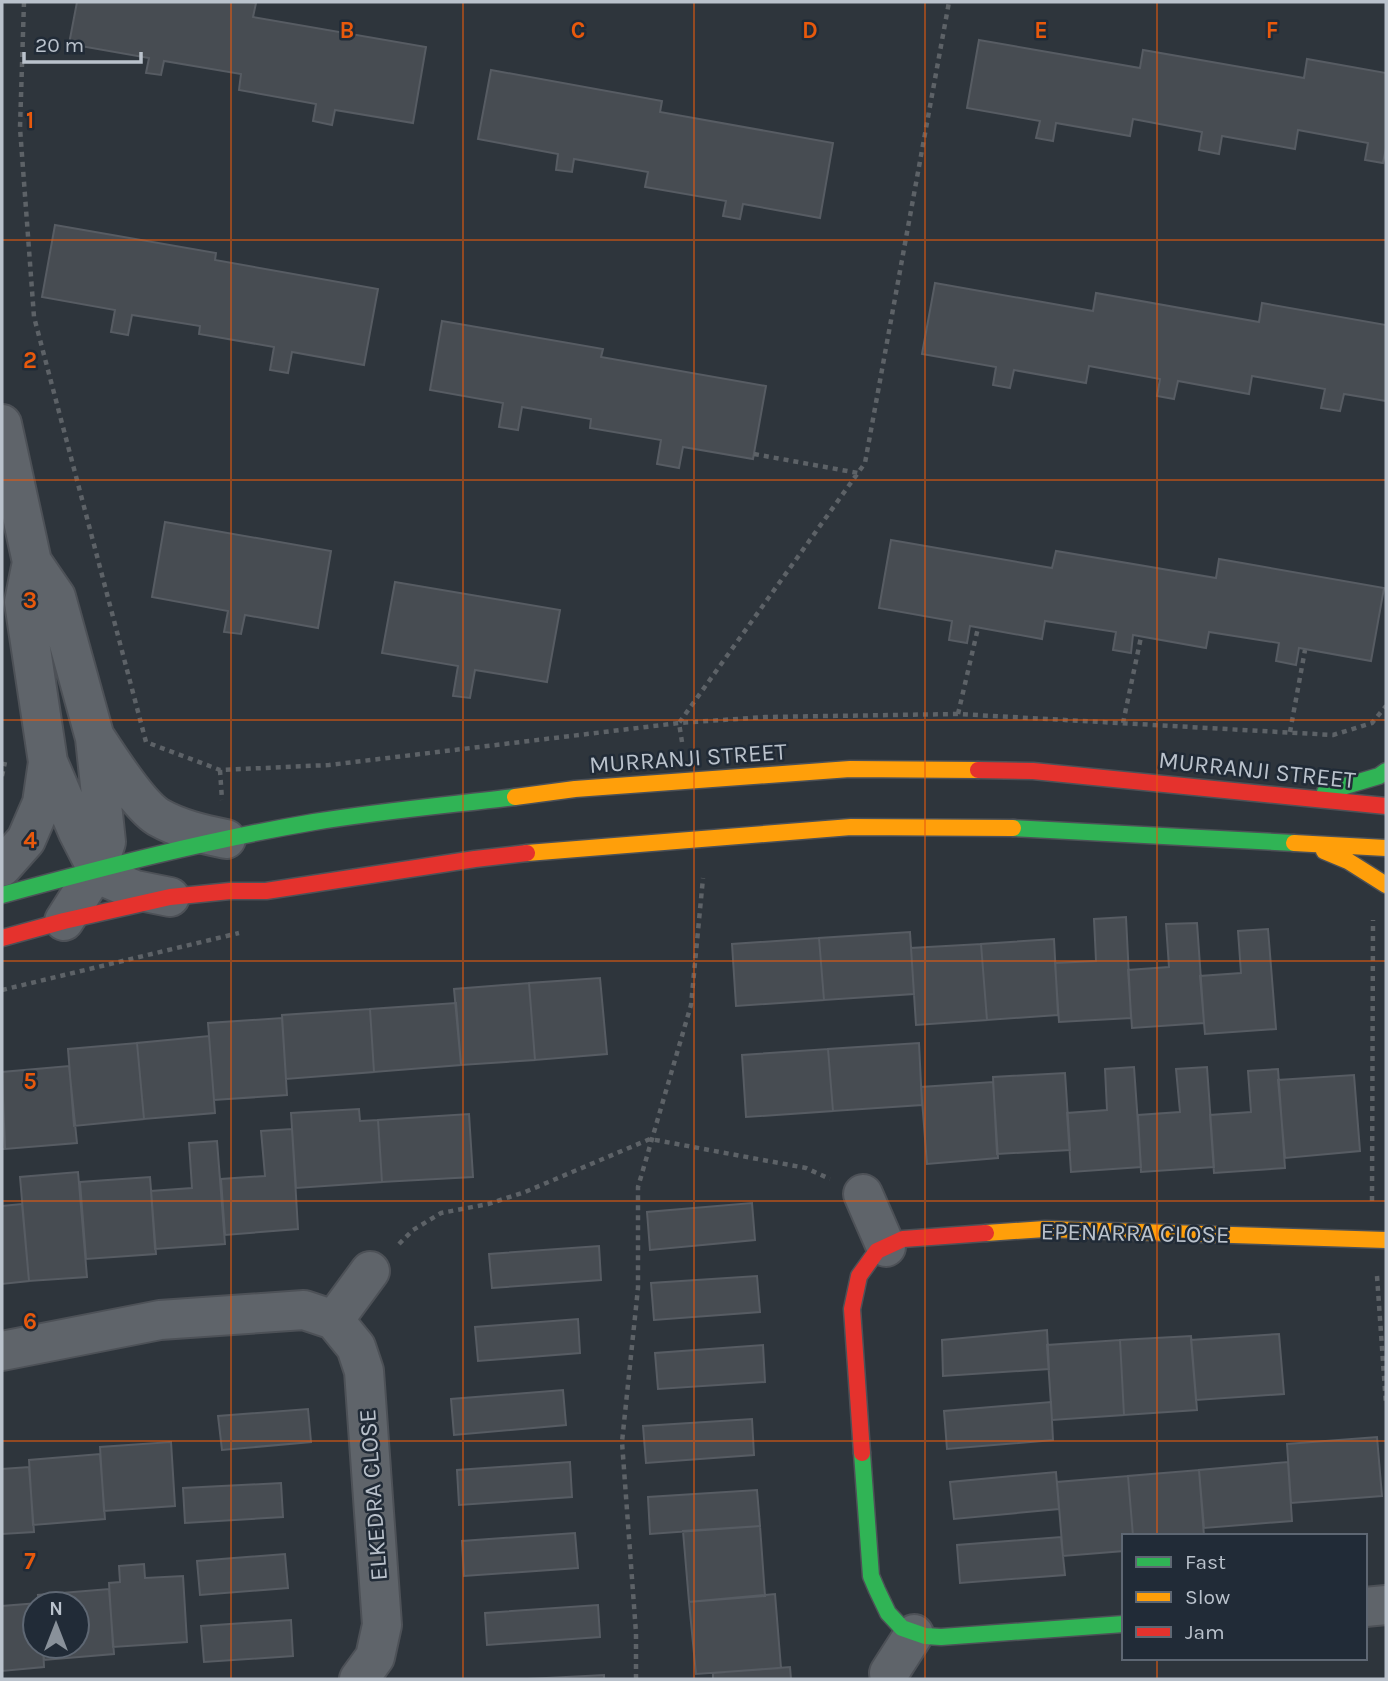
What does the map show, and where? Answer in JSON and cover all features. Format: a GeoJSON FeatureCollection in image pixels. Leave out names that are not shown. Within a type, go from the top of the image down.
{"type":"FeatureCollection","features":[{"type":"Feature","properties":{"kind":"street"},"geometry":{"type":"LineString","coordinates":[[2,424],[32,562],[56,597],[95,738],[106,842],[97,869],[64,921]]}},
{"type":"Feature","properties":{"kind":"street"},"geometry":{"type":"LineString","coordinates":[[32,562],[24,602],[48,762],[97,869],[135,890],[170,897]]}},
{"type":"Feature","properties":{"kind":"street"},"geometry":{"type":"LineString","coordinates":[[95,738],[122,778],[156,816],[191,832],[226,839]]}},
{"type":"Feature","properties":{"kind":"street"},"geometry":{"type":"LineString","coordinates":[[2,867],[26,840],[42,803],[48,762]]}},
{"type":"Feature","properties":{"kind":"street","name":"MURRANJI STREET"},"geometry":{"type":"LineString","coordinates":[[2,895],[97,869],[226,839],[316,822],[575,789],[850,769],[1033,771],[1386,806]]}},
{"type":"Feature","properties":{"kind":"street"},"geometry":{"type":"LineString","coordinates":[[1306,798],[1379,774]]}},
{"type":"Feature","properties":{"kind":"street"},"geometry":{"type":"LineString","coordinates":[[2,938],[170,897],[230,891],[266,891],[475,859],[579,848],[851,828],[1033,828],[1386,848]]}},
{"type":"Feature","properties":{"kind":"street"},"geometry":{"type":"LineString","coordinates":[[1305,844],[1348,861],[1383,882]]}},
{"type":"Feature","properties":{"kind":"street"},"geometry":{"type":"LineString","coordinates":[[863,1194],[886,1247],[877,1251],[859,1276],[852,1309],[871,1576],[885,1611],[901,1627],[920,1636],[942,1637],[1122,1624]]}},
{"type":"Feature","properties":{"kind":"street","name":"EPENARRA CLOSE"},"geometry":{"type":"LineString","coordinates":[[886,1247],[903,1239],[1045,1229],[1380,1240]]}},
{"type":"Feature","properties":{"kind":"street"},"geometry":{"type":"LineString","coordinates":[[2,1351],[160,1320],[304,1310],[334,1320],[370,1271]]}},
{"type":"Feature","properties":{"kind":"street","name":"ELKEDRA CLOSE"},"geometry":{"type":"LineString","coordinates":[[334,1320],[356,1347],[364,1371],[382,1625],[375,1657],[363,1678]]}},
{"type":"Feature","properties":{"kind":"street"},"geometry":{"type":"LineString","coordinates":[[1367,1607],[1386,1605]]}},
{"type":"Feature","properties":{"kind":"street"},"geometry":{"type":"LineString","coordinates":[[890,1673],[914,1634]]}},
{"type":"Feature","properties":{"kind":"path"},"geometry":{"type":"LineString","coordinates":[[23,2],[20,128],[34,317],[146,742],[219,770],[329,765],[679,723],[765,717],[958,714],[1333,735],[1372,723],[1386,706]]}},
{"type":"Feature","properties":{"kind":"path"},"geometry":{"type":"LineString","coordinates":[[679,723],[865,463],[949,2]]}},
{"type":"Feature","properties":{"kind":"path"},"geometry":{"type":"LineString","coordinates":[[754,454],[858,472]]}},
{"type":"Feature","properties":{"kind":"path"},"geometry":{"type":"LineString","coordinates":[[958,714],[978,628]]}},
{"type":"Feature","properties":{"kind":"path"},"geometry":{"type":"LineString","coordinates":[[1123,723],[1141,637]]}},
{"type":"Feature","properties":{"kind":"path"},"geometry":{"type":"LineString","coordinates":[[1290,732],[1305,650]]}},
{"type":"Feature","properties":{"kind":"path"},"geometry":{"type":"LineString","coordinates":[[1372,723],[1379,774]]}},
{"type":"Feature","properties":{"kind":"path"},"geometry":{"type":"LineString","coordinates":[[636,1679],[636,1633],[622,1443],[638,1288],[638,1187],[691,1005],[704,866]]}},
{"type":"Feature","properties":{"kind":"path"},"geometry":{"type":"LineString","coordinates":[[1383,882],[1372,925],[1386,1405]]}},
{"type":"Feature","properties":{"kind":"path"},"geometry":{"type":"LineString","coordinates":[[1366,916],[1372,925]]}},
{"type":"Feature","properties":{"kind":"path"},"geometry":{"type":"LineString","coordinates":[[2,990],[247,931]]}},
{"type":"Feature","properties":{"kind":"path"},"geometry":{"type":"LineString","coordinates":[[370,1271],[413,1230],[441,1213],[488,1205],[525,1192],[650,1139],[806,1168],[863,1194]]}},
{"type":"Feature","properties":{"kind":"building"},"geometry":{"type":"Polygon","coordinates":[[[77,2],[256,3],[253,17],[426,47],[413,123],[335,110],[332,125],[313,121],[316,104],[239,90],[241,74],[164,61],[161,75],[146,73],[149,58],[69,44],[77,2]]]}},
{"type":"Feature","properties":{"kind":"building"},"geometry":{"type":"Polygon","coordinates":[[[979,40],[1140,68],[1143,50],[1304,78],[1307,59],[1386,73],[1386,148],[1383,163],[1365,160],[1368,143],[1298,130],[1295,149],[1222,136],[1219,154],[1199,150],[1202,132],[1133,119],[1130,136],[1056,123],[1053,141],[1036,138],[1040,121],[967,108],[979,40]]]}},
{"type":"Feature","properties":{"kind":"building"},"geometry":{"type":"Polygon","coordinates":[[[491,70],[662,101],[660,112],[833,143],[820,218],[743,204],[740,219],[723,216],[726,201],[645,187],[648,172],[574,159],[572,172],[556,170],[558,154],[478,139],[491,70]]]}},
{"type":"Feature","properties":{"kind":"building"},"geometry":{"type":"Polygon","coordinates":[[[55,225],[216,253],[215,260],[378,289],[364,365],[292,352],[288,373],[270,370],[274,347],[199,334],[200,326],[132,315],[128,335],[111,332],[115,310],[42,297],[55,225]]]}},
{"type":"Feature","properties":{"kind":"building"},"geometry":{"type":"Polygon","coordinates":[[[935,283],[1093,311],[1096,293],[1259,322],[1262,303],[1386,325],[1386,401],[1344,394],[1340,411],[1321,408],[1325,389],[1252,376],[1249,394],[1178,381],[1174,399],[1157,396],[1160,379],[1089,366],[1086,383],[1014,370],[1010,388],[993,385],[996,367],[922,354],[935,283]]]}},
{"type":"Feature","properties":{"kind":"building"},"geometry":{"type":"Polygon","coordinates":[[[442,321],[603,349],[601,357],[766,386],[753,459],[683,447],[679,468],[657,464],[661,440],[590,428],[591,419],[522,407],[518,430],[499,427],[503,403],[430,390],[442,321]]]}},
{"type":"Feature","properties":{"kind":"building"},"geometry":{"type":"Polygon","coordinates":[[[165,522],[331,551],[318,628],[245,615],[241,634],[224,632],[228,611],[152,597],[165,522]]]}},
{"type":"Feature","properties":{"kind":"building"},"geometry":{"type":"Polygon","coordinates":[[[891,540],[1052,568],[1056,551],[1216,578],[1219,559],[1384,588],[1371,661],[1299,648],[1296,665],[1276,661],[1279,643],[1209,632],[1206,648],[1133,635],[1131,653],[1113,650],[1116,632],[1045,621],[1042,639],[970,626],[967,643],[949,640],[952,621],[879,608],[891,540]]]}},
{"type":"Feature","properties":{"kind":"building"},"geometry":{"type":"Polygon","coordinates":[[[395,582],[560,610],[547,682],[475,670],[470,698],[453,696],[458,666],[382,653],[395,582]]]}},
{"type":"Feature","properties":{"kind":"building"},"geometry":{"type":"Polygon","coordinates":[[[1126,917],[1131,1018],[1059,1022],[1055,963],[1096,961],[1094,919],[1126,917]]]}},
{"type":"Feature","properties":{"kind":"building"},"geometry":{"type":"Polygon","coordinates":[[[1197,923],[1204,1023],[1132,1028],[1128,970],[1169,967],[1166,924],[1197,923]]]}},
{"type":"Feature","properties":{"kind":"building"},"geometry":{"type":"Polygon","coordinates":[[[1268,929],[1276,1029],[1205,1034],[1200,976],[1241,973],[1238,931],[1268,929]]]}},
{"type":"Feature","properties":{"kind":"building"},"geometry":{"type":"Polygon","coordinates":[[[910,932],[914,994],[824,1000],[819,938],[910,932]]]}},
{"type":"Feature","properties":{"kind":"building"},"geometry":{"type":"Polygon","coordinates":[[[819,938],[824,1000],[736,1006],[732,944],[819,938]]]}},
{"type":"Feature","properties":{"kind":"building"},"geometry":{"type":"Polygon","coordinates":[[[1054,939],[1058,1015],[987,1020],[981,944],[1054,939]]]}},
{"type":"Feature","properties":{"kind":"building"},"geometry":{"type":"Polygon","coordinates":[[[981,944],[987,1020],[916,1025],[911,948],[981,944]]]}},
{"type":"Feature","properties":{"kind":"building"},"geometry":{"type":"Polygon","coordinates":[[[600,978],[607,1054],[535,1060],[529,983],[600,978]]]}},
{"type":"Feature","properties":{"kind":"building"},"geometry":{"type":"Polygon","coordinates":[[[529,983],[535,1060],[461,1065],[454,989],[529,983]]]}},
{"type":"Feature","properties":{"kind":"building"},"geometry":{"type":"Polygon","coordinates":[[[456,1003],[461,1065],[374,1072],[370,1009],[456,1003]]]}},
{"type":"Feature","properties":{"kind":"building"},"geometry":{"type":"Polygon","coordinates":[[[370,1009],[374,1072],[286,1079],[282,1015],[370,1009]]]}},
{"type":"Feature","properties":{"kind":"building"},"geometry":{"type":"Polygon","coordinates":[[[282,1018],[287,1095],[214,1100],[208,1023],[282,1018]]]}},
{"type":"Feature","properties":{"kind":"building"},"geometry":{"type":"Polygon","coordinates":[[[209,1036],[215,1113],[144,1119],[137,1043],[209,1036]]]}},
{"type":"Feature","properties":{"kind":"building"},"geometry":{"type":"Polygon","coordinates":[[[137,1043],[144,1119],[74,1126],[68,1049],[137,1043]]]}},
{"type":"Feature","properties":{"kind":"building"},"geometry":{"type":"Polygon","coordinates":[[[919,1043],[922,1105],[833,1111],[828,1049],[919,1043]]]}},
{"type":"Feature","properties":{"kind":"building"},"geometry":{"type":"Polygon","coordinates":[[[828,1049],[833,1111],[746,1117],[742,1055],[828,1049]]]}},
{"type":"Feature","properties":{"kind":"building"},"geometry":{"type":"Polygon","coordinates":[[[69,1066],[77,1143],[5,1149],[2,1072],[69,1066]]]}},
{"type":"Feature","properties":{"kind":"building"},"geometry":{"type":"Polygon","coordinates":[[[1134,1067],[1141,1167],[1071,1172],[1067,1113],[1107,1110],[1105,1069],[1134,1067]]]}},
{"type":"Feature","properties":{"kind":"building"},"geometry":{"type":"Polygon","coordinates":[[[1207,1067],[1214,1167],[1141,1172],[1138,1115],[1180,1112],[1176,1069],[1207,1067]]]}},
{"type":"Feature","properties":{"kind":"building"},"geometry":{"type":"Polygon","coordinates":[[[1278,1069],[1285,1168],[1214,1173],[1210,1115],[1251,1112],[1248,1071],[1278,1069]]]}},
{"type":"Feature","properties":{"kind":"building"},"geometry":{"type":"Polygon","coordinates":[[[1065,1073],[1070,1150],[997,1154],[993,1077],[1065,1073]]]}},
{"type":"Feature","properties":{"kind":"building"},"geometry":{"type":"Polygon","coordinates":[[[1354,1075],[1360,1151],[1285,1158],[1278,1080],[1354,1075]]]}},
{"type":"Feature","properties":{"kind":"building"},"geometry":{"type":"Polygon","coordinates":[[[993,1082],[998,1158],[927,1164],[921,1087],[993,1082]]]}},
{"type":"Feature","properties":{"kind":"building"},"geometry":{"type":"Polygon","coordinates":[[[359,1109],[360,1121],[378,1120],[382,1182],[296,1188],[291,1113],[359,1109]]]}},
{"type":"Feature","properties":{"kind":"building"},"geometry":{"type":"Polygon","coordinates":[[[2,1110],[5,1149],[2,1149],[2,1110]]]}},
{"type":"Feature","properties":{"kind":"building"},"geometry":{"type":"Polygon","coordinates":[[[469,1114],[473,1177],[382,1182],[378,1120],[469,1114]]]}},
{"type":"Feature","properties":{"kind":"building"},"geometry":{"type":"Polygon","coordinates":[[[292,1129],[298,1229],[225,1235],[221,1179],[265,1176],[261,1131],[292,1129]]]}},
{"type":"Feature","properties":{"kind":"building"},"geometry":{"type":"Polygon","coordinates":[[[217,1141],[225,1244],[155,1249],[151,1191],[192,1188],[189,1143],[217,1141]]]}},
{"type":"Feature","properties":{"kind":"building"},"geometry":{"type":"Polygon","coordinates":[[[78,1172],[87,1277],[29,1281],[20,1177],[78,1172]]]}},
{"type":"Feature","properties":{"kind":"building"},"geometry":{"type":"Polygon","coordinates":[[[150,1177],[156,1254],[86,1259],[80,1182],[150,1177]]]}},
{"type":"Feature","properties":{"kind":"building"},"geometry":{"type":"Polygon","coordinates":[[[752,1203],[755,1240],[650,1250],[647,1212],[752,1203]]]}},
{"type":"Feature","properties":{"kind":"building"},"geometry":{"type":"Polygon","coordinates":[[[22,1204],[29,1281],[2,1284],[2,1206],[22,1204]]]}},
{"type":"Feature","properties":{"kind":"building"},"geometry":{"type":"Polygon","coordinates":[[[599,1246],[601,1280],[492,1288],[489,1254],[599,1246]]]}},
{"type":"Feature","properties":{"kind":"building"},"geometry":{"type":"Polygon","coordinates":[[[757,1276],[760,1312],[654,1320],[651,1283],[757,1276]]]}},
{"type":"Feature","properties":{"kind":"building"},"geometry":{"type":"Polygon","coordinates":[[[578,1319],[580,1353],[478,1361],[475,1327],[578,1319]]]}},
{"type":"Feature","properties":{"kind":"building"},"geometry":{"type":"Polygon","coordinates":[[[1047,1330],[1049,1369],[943,1376],[942,1340],[1047,1330]]]}},
{"type":"Feature","properties":{"kind":"building"},"geometry":{"type":"Polygon","coordinates":[[[1279,1334],[1284,1394],[1196,1400],[1191,1340],[1279,1334]]]}},
{"type":"Feature","properties":{"kind":"building"},"geometry":{"type":"Polygon","coordinates":[[[1191,1336],[1197,1410],[1124,1415],[1120,1340],[1191,1336]]]}},
{"type":"Feature","properties":{"kind":"building"},"geometry":{"type":"Polygon","coordinates":[[[1120,1340],[1124,1415],[1052,1420],[1047,1345],[1120,1340]]]}},
{"type":"Feature","properties":{"kind":"building"},"geometry":{"type":"Polygon","coordinates":[[[763,1345],[765,1382],[658,1389],[655,1353],[763,1345]]]}},
{"type":"Feature","properties":{"kind":"building"},"geometry":{"type":"Polygon","coordinates":[[[563,1390],[566,1425],[454,1435],[451,1399],[563,1390]]]}},
{"type":"Feature","properties":{"kind":"building"},"geometry":{"type":"Polygon","coordinates":[[[1051,1402],[1053,1440],[947,1449],[944,1411],[1051,1402]]]}},
{"type":"Feature","properties":{"kind":"building"},"geometry":{"type":"Polygon","coordinates":[[[308,1409],[311,1442],[222,1450],[218,1416],[308,1409]]]}},
{"type":"Feature","properties":{"kind":"building"},"geometry":{"type":"Polygon","coordinates":[[[752,1419],[754,1455],[646,1463],[643,1426],[752,1419]]]}},
{"type":"Feature","properties":{"kind":"building"},"geometry":{"type":"Polygon","coordinates":[[[1377,1437],[1382,1496],[1291,1503],[1287,1444],[1377,1437]]]}},
{"type":"Feature","properties":{"kind":"building"},"geometry":{"type":"Polygon","coordinates":[[[171,1442],[175,1506],[104,1511],[100,1447],[171,1442]]]}},
{"type":"Feature","properties":{"kind":"building"},"geometry":{"type":"Polygon","coordinates":[[[100,1454],[105,1519],[33,1525],[29,1460],[100,1454]]]}},
{"type":"Feature","properties":{"kind":"building"},"geometry":{"type":"Polygon","coordinates":[[[570,1462],[572,1497],[459,1505],[457,1470],[570,1462]]]}},
{"type":"Feature","properties":{"kind":"building"},"geometry":{"type":"Polygon","coordinates":[[[1288,1462],[1292,1521],[1204,1528],[1199,1470],[1288,1462]]]}},
{"type":"Feature","properties":{"kind":"building"},"geometry":{"type":"Polygon","coordinates":[[[29,1467],[34,1532],[2,1534],[2,1469],[29,1467]]]}},
{"type":"Feature","properties":{"kind":"building"},"geometry":{"type":"Polygon","coordinates":[[[1199,1470],[1204,1534],[1133,1534],[1128,1476],[1199,1470]]]}},
{"type":"Feature","properties":{"kind":"building"},"geometry":{"type":"Polygon","coordinates":[[[1056,1472],[1059,1509],[954,1519],[950,1482],[1056,1472]]]}},
{"type":"Feature","properties":{"kind":"building"},"geometry":{"type":"Polygon","coordinates":[[[1128,1476],[1133,1534],[1122,1534],[1122,1551],[1063,1556],[1057,1482],[1128,1476]]]}},
{"type":"Feature","properties":{"kind":"building"},"geometry":{"type":"Polygon","coordinates":[[[281,1483],[283,1517],[185,1523],[183,1488],[281,1483]]]}},
{"type":"Feature","properties":{"kind":"building"},"geometry":{"type":"Polygon","coordinates":[[[757,1490],[760,1526],[650,1534],[648,1497],[757,1490]]]}},
{"type":"Feature","properties":{"kind":"building"},"geometry":{"type":"Polygon","coordinates":[[[760,1526],[765,1596],[689,1602],[683,1531],[760,1526]]]}},
{"type":"Feature","properties":{"kind":"building"},"geometry":{"type":"Polygon","coordinates":[[[575,1533],[578,1568],[464,1576],[462,1541],[575,1533]]]}},
{"type":"Feature","properties":{"kind":"building"},"geometry":{"type":"Polygon","coordinates":[[[1061,1537],[1065,1575],[960,1583],[957,1545],[1061,1537]]]}},
{"type":"Feature","properties":{"kind":"building"},"geometry":{"type":"Polygon","coordinates":[[[285,1554],[288,1588],[200,1595],[197,1561],[285,1554]]]}},
{"type":"Feature","properties":{"kind":"building"},"geometry":{"type":"Polygon","coordinates":[[[144,1564],[145,1578],[183,1576],[187,1642],[113,1647],[109,1583],[120,1582],[119,1566],[144,1564]]]}},
{"type":"Feature","properties":{"kind":"building"},"geometry":{"type":"Polygon","coordinates":[[[109,1589],[114,1654],[91,1656],[91,1591],[109,1589]]]}},
{"type":"Feature","properties":{"kind":"building"},"geometry":{"type":"Polygon","coordinates":[[[775,1594],[781,1668],[696,1674],[689,1602],[775,1594]]]}},
{"type":"Feature","properties":{"kind":"building"},"geometry":{"type":"Polygon","coordinates":[[[21,1604],[21,1660],[44,1660],[44,1667],[2,1671],[2,1606],[21,1604]]]}},
{"type":"Feature","properties":{"kind":"building"},"geometry":{"type":"Polygon","coordinates":[[[598,1605],[600,1637],[487,1645],[485,1613],[598,1605]]]}},
{"type":"Feature","properties":{"kind":"building"},"geometry":{"type":"Polygon","coordinates":[[[291,1620],[293,1656],[204,1662],[201,1626],[291,1620]]]}},
{"type":"Feature","properties":{"kind":"building"},"geometry":{"type":"Polygon","coordinates":[[[790,1667],[791,1679],[713,1679],[713,1673],[790,1667]]]}},
{"type":"Feature","properties":{"kind":"building"},"geometry":{"type":"Polygon","coordinates":[[[604,1675],[604,1679],[527,1679],[604,1675]]]}},
{"type":"Feature","properties":{"kind":"traffic: fast"},"geometry":{"type":"LineString","coordinates":[[1325,792],[1379,776],[1386,771]]}},
{"type":"Feature","properties":{"kind":"traffic: fast"},"geometry":{"type":"LineString","coordinates":[[2,895],[157,855],[274,829],[515,797]]}},
{"type":"Feature","properties":{"kind":"traffic: fast"},"geometry":{"type":"LineString","coordinates":[[1013,828],[1294,843]]}},
{"type":"Feature","properties":{"kind":"traffic: fast"},"geometry":{"type":"LineString","coordinates":[[862,1453],[871,1576],[888,1613],[902,1628],[925,1636],[941,1637],[1122,1624]]}},
{"type":"Feature","properties":{"kind":"traffic: slow"},"geometry":{"type":"LineString","coordinates":[[515,797],[575,789],[850,769],[978,770]]}},
{"type":"Feature","properties":{"kind":"traffic: slow"},"geometry":{"type":"LineString","coordinates":[[527,853],[851,827],[1013,828]]}},
{"type":"Feature","properties":{"kind":"traffic: slow"},"geometry":{"type":"LineString","coordinates":[[1294,843],[1386,848]]}},
{"type":"Feature","properties":{"kind":"traffic: slow"},"geometry":{"type":"LineString","coordinates":[[1324,851],[1348,861],[1386,885]]}},
{"type":"Feature","properties":{"kind":"traffic: slow"},"geometry":{"type":"LineString","coordinates":[[986,1233],[1045,1229],[1386,1240]]}},
{"type":"Feature","properties":{"kind":"traffic: jam"},"geometry":{"type":"LineString","coordinates":[[978,770],[1033,771],[1386,806]]}},
{"type":"Feature","properties":{"kind":"traffic: jam"},"geometry":{"type":"LineString","coordinates":[[2,938],[170,897],[230,891],[266,891],[527,853]]}},
{"type":"Feature","properties":{"kind":"traffic: jam"},"geometry":{"type":"LineString","coordinates":[[862,1453],[852,1309],[859,1276],[877,1251],[903,1239],[986,1233]]}}]}
